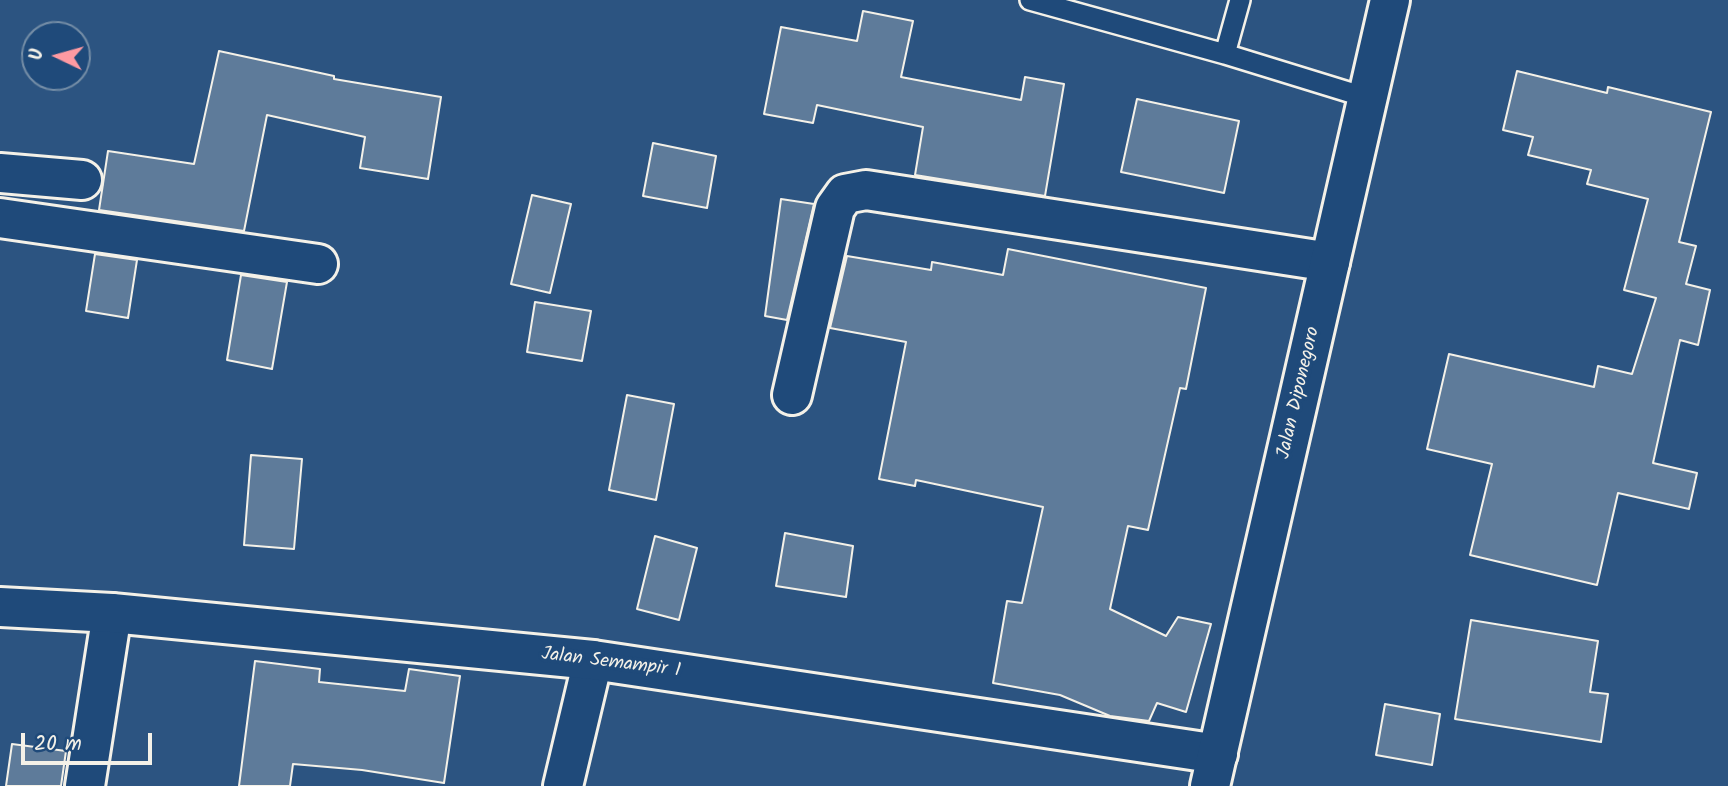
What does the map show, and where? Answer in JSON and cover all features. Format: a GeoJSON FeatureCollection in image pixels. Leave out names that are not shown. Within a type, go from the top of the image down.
{"type":"FeatureCollection","features":[{"type":"Feature","properties":{"kind":"street","name":"Jalan Diponegoro"},"geometry":{"type":"LineString","coordinates":[[1214,770],[1390,0]]}},
{"type":"Feature","properties":{"kind":"street"},"geometry":{"type":"LineString","coordinates":[[0,173],[82,180]]}},
{"type":"Feature","properties":{"kind":"street"},"geometry":{"type":"LineString","coordinates":[[792,395],[835,208],[845,194],[866,190],[1330,262]]}},
{"type":"Feature","properties":{"kind":"street"},"geometry":{"type":"LineString","coordinates":[[0,218],[318,264]]}},
{"type":"Feature","properties":{"kind":"street","name":"Jalan Semampir 1"},"geometry":{"type":"LineString","coordinates":[[0,607],[112,613],[593,660],[1214,770]]}},
{"type":"Feature","properties":{"kind":"street"},"geometry":{"type":"LineString","coordinates":[[85,786],[112,613]]}},
{"type":"Feature","properties":{"kind":"street"},"geometry":{"type":"LineString","coordinates":[[563,786],[593,660]]}},
{"type":"Feature","properties":{"kind":"lane"},"geometry":{"type":"LineString","coordinates":[[1030,0],[1225,54],[1368,98]]}},
{"type":"Feature","properties":{"kind":"lane"},"geometry":{"type":"LineString","coordinates":[[1225,54],[1240,0]]}},
{"type":"Feature","properties":{"kind":"building"},"geometry":{"type":"Polygon","coordinates":[[[863,11],[913,21],[901,77],[1021,100],[1025,77],[1064,84],[1045,196],[915,175],[923,127],[817,105],[813,123],[764,114],[781,27],[857,41],[863,11]]]}},
{"type":"Feature","properties":{"kind":"building"},"geometry":{"type":"Polygon","coordinates":[[[219,51],[334,76],[334,79],[441,97],[428,179],[360,168],[365,137],[267,115],[244,231],[99,210],[108,151],[194,164],[219,51]]]}},
{"type":"Feature","properties":{"kind":"building"},"geometry":{"type":"Polygon","coordinates":[[[1517,71],[1607,93],[1608,87],[1711,112],[1679,242],[1696,246],[1686,284],[1710,290],[1698,345],[1680,340],[1653,463],[1697,473],[1689,509],[1618,493],[1597,585],[1470,555],[1492,464],[1427,449],[1449,354],[1594,387],[1598,366],[1632,374],[1656,298],[1624,290],[1648,199],[1587,184],[1591,170],[1528,155],[1533,137],[1503,130],[1517,71]]]}},
{"type":"Feature","properties":{"kind":"building"},"geometry":{"type":"Polygon","coordinates":[[[1137,99],[1239,121],[1224,193],[1121,172],[1137,99]]]}},
{"type":"Feature","properties":{"kind":"building"},"geometry":{"type":"Polygon","coordinates":[[[653,143],[716,156],[707,208],[643,196],[653,143]]]}},
{"type":"Feature","properties":{"kind":"building"},"geometry":{"type":"Polygon","coordinates":[[[532,195],[571,204],[550,293],[511,284],[532,195]]]}},
{"type":"Feature","properties":{"kind":"building"},"geometry":{"type":"Polygon","coordinates":[[[781,199],[814,204],[787,320],[765,316],[781,199]]]}},
{"type":"Feature","properties":{"kind":"building"},"geometry":{"type":"Polygon","coordinates":[[[1008,249],[1206,288],[1186,389],[1180,388],[1148,530],[1128,526],[1110,609],[1166,636],[1178,617],[1211,624],[1186,712],[1157,703],[1149,721],[1110,716],[1060,695],[993,683],[1007,601],[1022,603],[1043,507],[916,480],[915,486],[879,479],[906,342],[830,328],[847,256],[931,270],[932,262],[1003,275],[1008,249]]]}},
{"type":"Feature","properties":{"kind":"building"},"geometry":{"type":"Polygon","coordinates":[[[95,254],[137,260],[128,318],[86,311],[95,254]]]}},
{"type":"Feature","properties":{"kind":"building"},"geometry":{"type":"Polygon","coordinates":[[[241,275],[287,282],[272,369],[227,360],[241,275]]]}},
{"type":"Feature","properties":{"kind":"building"},"geometry":{"type":"Polygon","coordinates":[[[535,302],[591,311],[582,361],[527,352],[535,302]]]}},
{"type":"Feature","properties":{"kind":"building"},"geometry":{"type":"Polygon","coordinates":[[[627,395],[674,404],[656,500],[609,490],[627,395]]]}},
{"type":"Feature","properties":{"kind":"building"},"geometry":{"type":"Polygon","coordinates":[[[251,455],[302,459],[294,549],[244,545],[251,455]]]}},
{"type":"Feature","properties":{"kind":"building"},"geometry":{"type":"Polygon","coordinates":[[[785,533],[853,546],[846,597],[776,586],[785,533]]]}},
{"type":"Feature","properties":{"kind":"building"},"geometry":{"type":"Polygon","coordinates":[[[655,536],[697,548],[679,620],[637,609],[655,536]]]}},
{"type":"Feature","properties":{"kind":"building"},"geometry":{"type":"Polygon","coordinates":[[[1471,620],[1598,641],[1590,692],[1608,694],[1601,742],[1455,719],[1471,620]]]}},
{"type":"Feature","properties":{"kind":"building"},"geometry":{"type":"Polygon","coordinates":[[[255,661],[320,669],[319,682],[405,691],[409,669],[460,676],[444,783],[362,770],[293,764],[290,786],[239,786],[255,661]]]}},
{"type":"Feature","properties":{"kind":"building"},"geometry":{"type":"Polygon","coordinates":[[[1385,704],[1440,714],[1432,765],[1376,755],[1385,704]]]}},
{"type":"Feature","properties":{"kind":"building"},"geometry":{"type":"Polygon","coordinates":[[[12,744],[66,751],[61,786],[6,786],[12,744]]]}}]}
